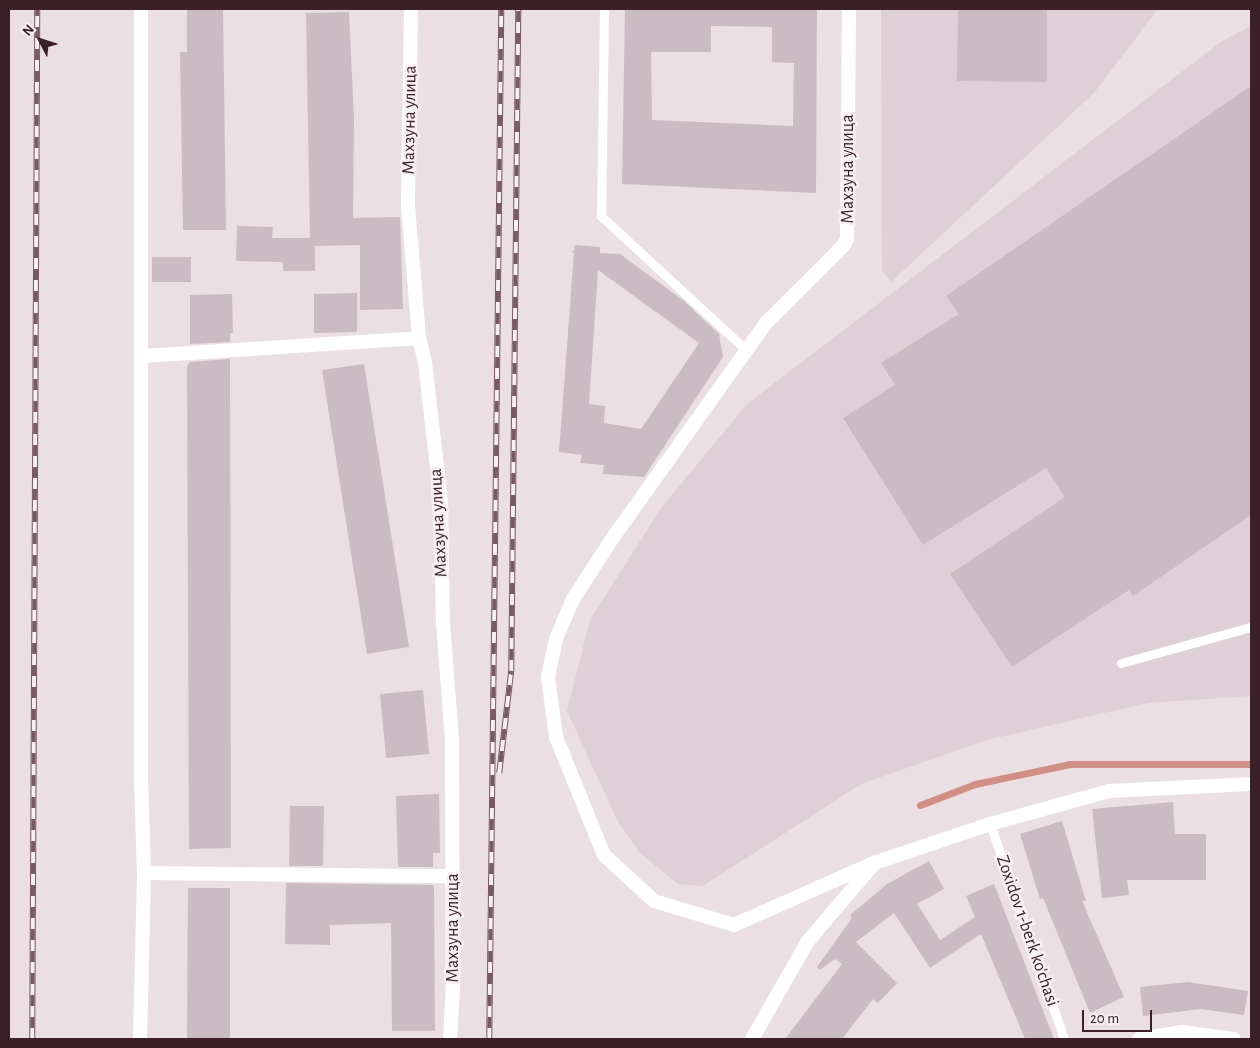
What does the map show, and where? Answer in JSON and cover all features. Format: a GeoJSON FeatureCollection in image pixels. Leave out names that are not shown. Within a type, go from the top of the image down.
{"type":"FeatureCollection","features":[{"type":"Feature","properties":{"kind":"street"},"geometry":{"type":"LineString","coordinates":[[140,1039],[144,873],[141,776],[143,356],[141,9]]}},
{"type":"Feature","properties":{"kind":"street","name":"Махзуна улица"},"geometry":{"type":"LineString","coordinates":[[411,9],[408,206],[419,338],[441,502],[443,624],[452,740],[453,986],[450,1039]]}},
{"type":"Feature","properties":{"kind":"street","name":"Махзуна улица"},"geometry":{"type":"LineString","coordinates":[[849,9],[847,239],[819,272],[772,315],[746,350],[573,599],[556,639],[548,677],[556,737],[604,855],[654,901],[734,925],[874,863],[990,824],[1109,791],[1251,784]]}},
{"type":"Feature","properties":{"kind":"street"},"geometry":{"type":"LineString","coordinates":[[143,356],[419,338]]}},
{"type":"Feature","properties":{"kind":"street"},"geometry":{"type":"LineString","coordinates":[[752,1039],[808,941],[874,863]]}},
{"type":"Feature","properties":{"kind":"street"},"geometry":{"type":"LineString","coordinates":[[144,873],[453,876]]}},
{"type":"Feature","properties":{"kind":"street"},"geometry":{"type":"LineString","coordinates":[[1139,1039],[1182,1032],[1234,1039]]}},
{"type":"Feature","properties":{"kind":"lane"},"geometry":{"type":"LineString","coordinates":[[604,9],[601,216],[746,350]]}},
{"type":"Feature","properties":{"kind":"lane"},"geometry":{"type":"LineString","coordinates":[[1120,663],[1251,626]]}},
{"type":"Feature","properties":{"kind":"lane","name":"Zoxidov 1-berk ko'chasi"},"geometry":{"type":"LineString","coordinates":[[990,824],[1064,1039]]}},
{"type":"Feature","properties":{"kind":"shaded area"},"geometry":{"type":"Polygon","coordinates":[[[881,9],[1158,9],[1094,93],[891,282],[882,270],[881,9]]]}},
{"type":"Feature","properties":{"kind":"shaded area"},"geometry":{"type":"Polygon","coordinates":[[[1251,26],[1251,696],[1148,703],[987,740],[861,784],[703,886],[678,884],[640,853],[618,822],[567,711],[590,620],[661,508],[747,404],[1222,41],[1251,26]]]}},
{"type":"Feature","properties":{"kind":"building"},"geometry":{"type":"Polygon","coordinates":[[[187,9],[223,9],[226,230],[183,230],[180,52],[187,52],[187,9]]]}},
{"type":"Feature","properties":{"kind":"building"},"geometry":{"type":"Polygon","coordinates":[[[625,9],[817,9],[816,193],[622,184],[625,9]],[[711,26],[711,52],[651,52],[652,120],[793,126],[794,63],[772,62],[772,27],[711,26]]]}},
{"type":"Feature","properties":{"kind":"building"},"geometry":{"type":"Polygon","coordinates":[[[958,9],[1047,9],[1047,82],[957,81],[958,9]]]}},
{"type":"Feature","properties":{"kind":"building"},"geometry":{"type":"Polygon","coordinates":[[[349,12],[354,117],[353,218],[400,217],[403,309],[360,310],[360,245],[315,246],[315,271],[283,271],[283,262],[236,261],[237,226],[273,227],[272,238],[310,238],[306,13],[349,12]]]}},
{"type":"Feature","properties":{"kind":"building"},"geometry":{"type":"Polygon","coordinates":[[[1251,86],[1251,515],[1133,596],[1129,590],[1012,667],[950,574],[1065,497],[1046,468],[923,545],[843,418],[895,385],[881,363],[959,314],[946,296],[1251,86]]]}},
{"type":"Feature","properties":{"kind":"building"},"geometry":{"type":"Polygon","coordinates":[[[575,245],[600,247],[600,253],[620,254],[684,301],[719,334],[723,357],[644,477],[603,474],[604,465],[580,463],[582,455],[559,452],[574,253],[571,251],[574,251],[575,245]],[[598,270],[589,404],[605,406],[604,423],[641,429],[699,343],[598,270]]]}},
{"type":"Feature","properties":{"kind":"building"},"geometry":{"type":"Polygon","coordinates":[[[152,257],[191,257],[191,282],[152,282],[152,257]]]}},
{"type":"Feature","properties":{"kind":"building"},"geometry":{"type":"Polygon","coordinates":[[[357,293],[357,332],[314,333],[314,294],[357,293]]]}},
{"type":"Feature","properties":{"kind":"building"},"geometry":{"type":"Polygon","coordinates":[[[232,294],[233,333],[230,333],[230,342],[190,344],[190,295],[232,294]]]}},
{"type":"Feature","properties":{"kind":"building"},"geometry":{"type":"Polygon","coordinates":[[[230,359],[231,848],[189,849],[187,366],[190,362],[230,359]]]}},
{"type":"Feature","properties":{"kind":"building"},"geometry":{"type":"Polygon","coordinates":[[[364,364],[409,647],[367,654],[322,370],[364,364]]]}},
{"type":"Feature","properties":{"kind":"building"},"geometry":{"type":"Polygon","coordinates":[[[423,690],[429,754],[386,758],[380,694],[423,690]]]}},
{"type":"Feature","properties":{"kind":"building"},"geometry":{"type":"Polygon","coordinates":[[[439,794],[440,853],[433,853],[433,867],[398,867],[396,796],[439,794]]]}},
{"type":"Feature","properties":{"kind":"building"},"geometry":{"type":"Polygon","coordinates":[[[1173,802],[1175,834],[1206,834],[1206,880],[1127,880],[1129,895],[1102,898],[1092,809],[1173,802]]]}},
{"type":"Feature","properties":{"kind":"building"},"geometry":{"type":"Polygon","coordinates":[[[290,806],[324,806],[323,866],[289,866],[290,806]]]}},
{"type":"Feature","properties":{"kind":"building"},"geometry":{"type":"Polygon","coordinates":[[[1062,821],[1086,901],[1082,901],[1124,997],[1090,1013],[1043,898],[1040,899],[1020,834],[1062,821]]]}},
{"type":"Feature","properties":{"kind":"building"},"geometry":{"type":"Polygon","coordinates":[[[929,861],[944,889],[917,904],[940,940],[975,917],[966,896],[994,884],[1054,1039],[1025,1039],[981,934],[930,968],[894,913],[856,942],[897,983],[878,1003],[873,999],[842,1039],[785,1039],[842,964],[835,959],[820,970],[817,967],[852,918],[850,915],[887,884],[929,861]]]}},
{"type":"Feature","properties":{"kind":"building"},"geometry":{"type":"Polygon","coordinates":[[[286,883],[434,885],[435,1031],[392,1031],[391,923],[330,925],[330,945],[285,944],[286,883]]]}},
{"type":"Feature","properties":{"kind":"building"},"geometry":{"type":"Polygon","coordinates":[[[188,888],[230,888],[230,1039],[187,1039],[188,888]]]}},
{"type":"Feature","properties":{"kind":"building"},"geometry":{"type":"Polygon","coordinates":[[[1188,982],[1248,991],[1244,1015],[1201,1009],[1143,1016],[1140,987],[1188,982]]]}},
{"type":"Feature","properties":{"kind":"waterway"},"geometry":{"type":"LineString","coordinates":[[920,805],[975,784],[1070,764],[1251,764]]}},
{"type":"Feature","properties":{"kind":"railway"},"geometry":{"type":"LineString","coordinates":[[32,1039],[37,9]]}},
{"type":"Feature","properties":{"kind":"railway"},"geometry":{"type":"LineString","coordinates":[[489,1039],[501,9]]}},
{"type":"Feature","properties":{"kind":"railway"},"geometry":{"type":"LineString","coordinates":[[499,773],[511,671],[518,9]]}}]}
